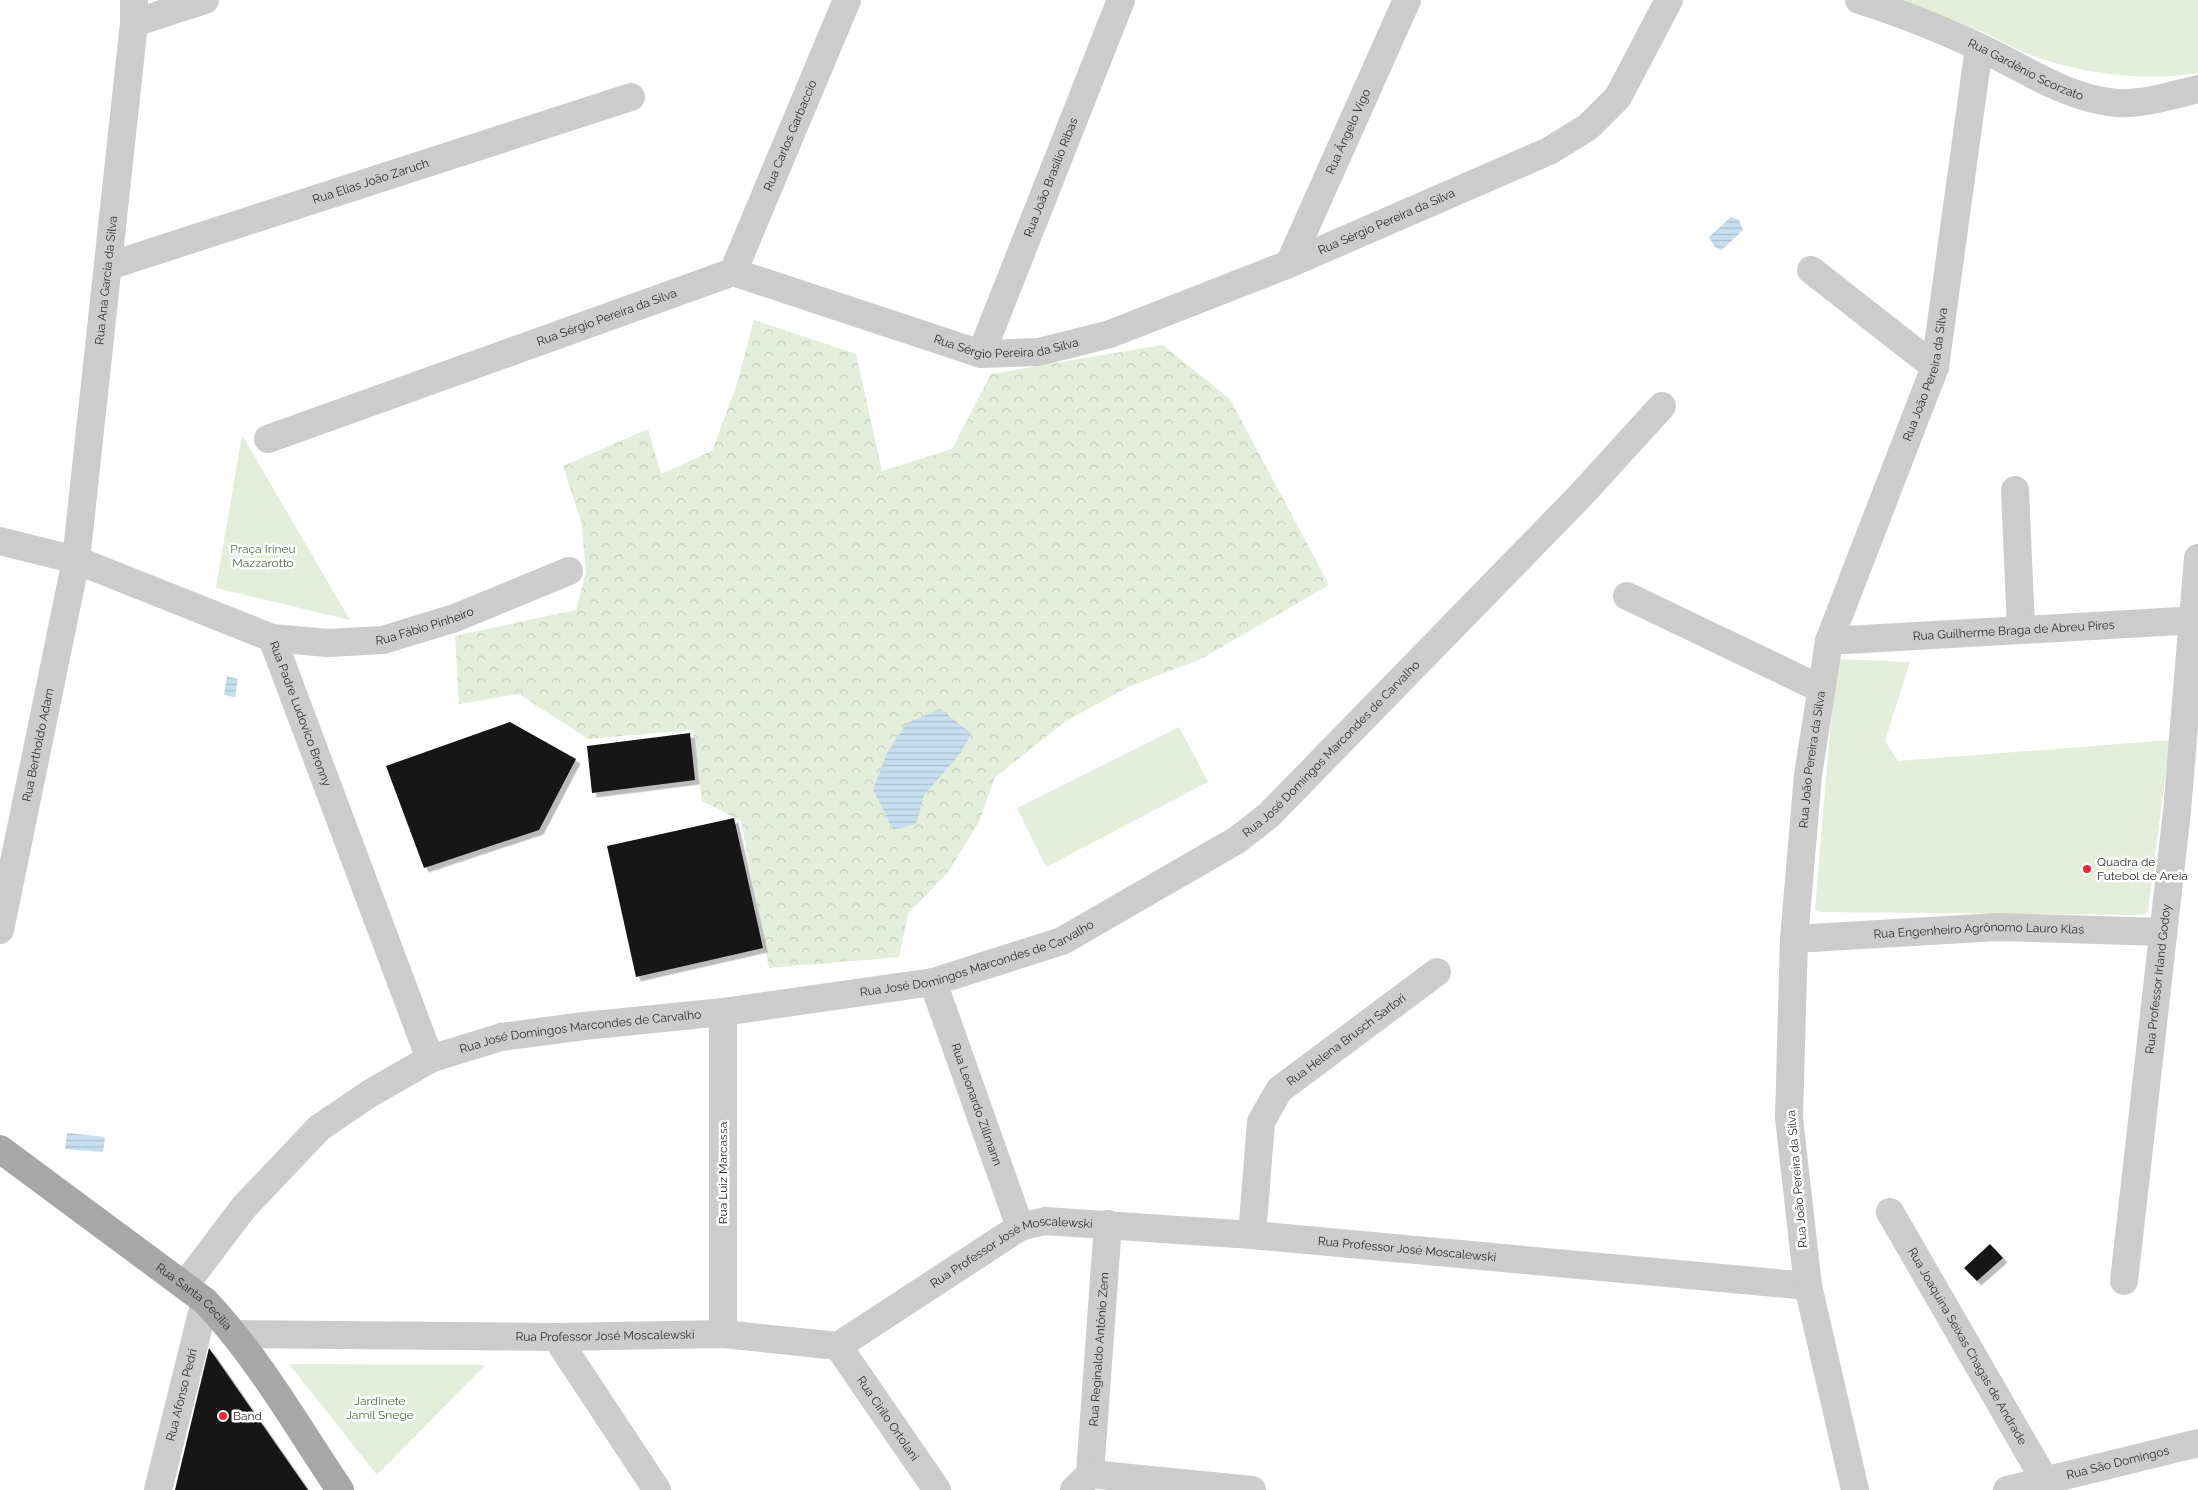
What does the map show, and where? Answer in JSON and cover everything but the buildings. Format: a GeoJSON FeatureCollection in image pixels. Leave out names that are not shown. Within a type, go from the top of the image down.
{"type":"FeatureCollection","features":[{"type":"Feature","properties":{"kind":"main road","name":"Rua Santa Cecília"},"geometry":{"type":"LineString","coordinates":[[0,1149],[195,1293],[234,1334],[340,1490]]}},
{"type":"Feature","properties":{"kind":"street"},"geometry":{"type":"LineString","coordinates":[[134,12],[205,0]]}},
{"type":"Feature","properties":{"kind":"street","name":"Rua Carlos Garbaccio"},"geometry":{"type":"LineString","coordinates":[[733,272],[847,0]]}},
{"type":"Feature","properties":{"kind":"street","name":"Rua João Brasílio Ribas"},"geometry":{"type":"LineString","coordinates":[[981,354],[1121,0]]}},
{"type":"Feature","properties":{"kind":"street","name":"Rua Ângelo Vigo"},"geometry":{"type":"LineString","coordinates":[[1289,264],[1407,0]]}},
{"type":"Feature","properties":{"kind":"street","name":"Rua Sérgio Pereira da Silva"},"geometry":{"type":"LineString","coordinates":[[268,439],[733,272],[981,354],[1039,352],[1110,334],[1289,264],[1549,151],[1588,127],[1618,97],[1669,0]]}},
{"type":"Feature","properties":{"kind":"street","name":"Rua Gardênio Scorzato"},"geometry":{"type":"LineString","coordinates":[[1859,0],[1909,16],[1979,47],[2049,84],[2098,100],[2118,103],[2198,89]]}},
{"type":"Feature","properties":{"kind":"street","name":"Rua Ana Garcia da Silva"},"geometry":{"type":"LineString","coordinates":[[76,560],[109,266],[134,12]]}},
{"type":"Feature","properties":{"kind":"street","name":"Rua João Pereira da Silva"},"geometry":{"type":"LineString","coordinates":[[1855,1490],[1808,1286],[1790,1118],[1794,939],[1808,775],[1829,641],[1935,367],[1979,47]]}},
{"type":"Feature","properties":{"kind":"street","name":"Rua Elias João Zaruch"},"geometry":{"type":"LineString","coordinates":[[109,266],[631,97]]}},
{"type":"Feature","properties":{"kind":"street"},"geometry":{"type":"LineString","coordinates":[[1811,270],[1935,367]]}},
{"type":"Feature","properties":{"kind":"street","name":"Rua José Domingos Marcondes de Carvalho"},"geometry":{"type":"LineString","coordinates":[[195,1293],[244,1207],[319,1128],[369,1094],[430,1060],[501,1037],[584,1026],[723,1012],[933,982],[1062,940],[1237,840],[1268,815],[1581,495],[1662,406]]}},
{"type":"Feature","properties":{"kind":"street"},"geometry":{"type":"LineString","coordinates":[[2014,490],[2021,628]]}},
{"type":"Feature","properties":{"kind":"street","name":"Rua Padre Ludovico Bronny"},"geometry":{"type":"LineString","coordinates":[[0,541],[76,560],[272,638],[430,1060]]}},
{"type":"Feature","properties":{"kind":"street","name":"Rua Professor Irland Godoy"},"geometry":{"type":"LineString","coordinates":[[2124,1281],[2177,811],[2195,620],[2198,558]]}},
{"type":"Feature","properties":{"kind":"street","name":"Rua Bertholdo Adam"},"geometry":{"type":"LineString","coordinates":[[0,930],[76,560]]}},
{"type":"Feature","properties":{"kind":"street","name":"Rua Fábio Pinheiro"},"geometry":{"type":"LineString","coordinates":[[272,638],[328,643],[384,640],[455,618],[569,571]]}},
{"type":"Feature","properties":{"kind":"street"},"geometry":{"type":"LineString","coordinates":[[1627,596],[1821,689]]}},
{"type":"Feature","properties":{"kind":"street","name":"Rua Guilherme Braga de Abreu Pires"},"geometry":{"type":"LineString","coordinates":[[1829,641],[2021,628],[2195,620]]}},
{"type":"Feature","properties":{"kind":"street","name":"Rua Engenheiro Agrônomo Lauro Klas"},"geometry":{"type":"LineString","coordinates":[[1794,939],[1997,927],[2163,932]]}},
{"type":"Feature","properties":{"kind":"street","name":"Rua Helena Brusch Sartori"},"geometry":{"type":"LineString","coordinates":[[1252,1234],[1261,1122],[1279,1090],[1437,972]]}},
{"type":"Feature","properties":{"kind":"street","name":"Rua Leonardo Zillmann"},"geometry":{"type":"LineString","coordinates":[[933,982],[1020,1226]]}},
{"type":"Feature","properties":{"kind":"street","name":"Rua Luiz Marcassa"},"geometry":{"type":"LineString","coordinates":[[723,1012],[723,1334]]}},
{"type":"Feature","properties":{"kind":"street","name":"Rua Joaquina Seixas Chagas de Andrade"},"geometry":{"type":"LineString","coordinates":[[1890,1212],[2044,1480]]}},
{"type":"Feature","properties":{"kind":"street","name":"Rua Professor José Moscalewski"},"geometry":{"type":"LineString","coordinates":[[234,1334],[556,1337],[723,1334],[838,1346],[1020,1226],[1045,1221],[1252,1234],[1808,1286]]}},
{"type":"Feature","properties":{"kind":"street","name":"Rua Reginaldo Antônio Zem"},"geometry":{"type":"LineString","coordinates":[[1082,1482],[1108,1224]]}},
{"type":"Feature","properties":{"kind":"street","name":"Rua Afonso Pedri"},"geometry":{"type":"LineString","coordinates":[[158,1490],[195,1293]]}},
{"type":"Feature","properties":{"kind":"street"},"geometry":{"type":"LineString","coordinates":[[556,1337],[656,1490]]}},
{"type":"Feature","properties":{"kind":"street","name":"Rua Cirilo Ortolani"},"geometry":{"type":"LineString","coordinates":[[838,1346],[937,1490]]}},
{"type":"Feature","properties":{"kind":"street","name":"Rua São Domingos"},"geometry":{"type":"LineString","coordinates":[[2007,1490],[2198,1443]]}},
{"type":"Feature","properties":{"kind":"street"},"geometry":{"type":"LineString","coordinates":[[1082,1482],[1252,1490]]}},
{"type":"Feature","properties":{"kind":"green space"},"geometry":{"type":"Polygon","coordinates":[[[1892,0],[2198,0],[2198,73],[2177,76],[2133,76],[2089,71],[2067,66],[2026,53],[1985,33],[1892,0]]]}},
{"type":"Feature","properties":{"kind":"green space"},"geometry":{"type":"Polygon","coordinates":[[[754,320],[856,354],[882,471],[952,449],[991,374],[1163,345],[1230,399],[1329,585],[1201,659],[1128,687],[1066,721],[995,777],[980,820],[949,871],[908,914],[899,957],[769,968],[741,821],[702,801],[693,730],[588,739],[519,694],[459,704],[455,636],[576,610],[586,572],[581,521],[563,466],[648,429],[661,474],[712,451],[736,387],[754,320]]]}},
{"type":"Feature","properties":{"kind":"green space","name":"Praça Irineu Mazzarotto"},"geometry":{"type":"Polygon","coordinates":[[[242,435],[350,620],[216,588],[242,435]]]}},
{"type":"Feature","properties":{"kind":"green space"},"geometry":{"type":"Polygon","coordinates":[[[1836,659],[1910,662],[1885,741],[1898,761],[2170,740],[2148,911],[2144,915],[1821,912],[1815,910],[1836,659]]]}},
{"type":"Feature","properties":{"kind":"green space"},"geometry":{"type":"Polygon","coordinates":[[[1179,727],[1208,782],[1046,867],[1017,808],[1179,727]]]}},
{"type":"Feature","properties":{"kind":"green space","name":"Jardinete Jamil Snege"},"geometry":{"type":"Polygon","coordinates":[[[289,1364],[485,1365],[377,1475],[289,1364]]]}},
{"type":"Feature","properties":{"kind":"water"},"geometry":{"type":"Polygon","coordinates":[[[1731,217],[1739,220],[1743,230],[1722,250],[1715,247],[1709,237],[1731,217]]]}},
{"type":"Feature","properties":{"kind":"water"},"geometry":{"type":"Polygon","coordinates":[[[227,676],[238,679],[235,697],[224,695],[227,676]]]}},
{"type":"Feature","properties":{"kind":"water"},"geometry":{"type":"Polygon","coordinates":[[[940,709],[971,733],[960,754],[924,795],[916,824],[893,830],[873,789],[887,753],[907,723],[940,709]]]}},
{"type":"Feature","properties":{"kind":"water"},"geometry":{"type":"Polygon","coordinates":[[[67,1133],[105,1137],[103,1152],[65,1149],[67,1133]]]}},
{"type":"Feature","properties":{"kind":"place","name":"Quadra de Futebol de Areia"},"geometry":{"type":"Point","coordinates":[2087,869]}},
{"type":"Feature","properties":{"kind":"place","name":"Band"},"geometry":{"type":"Point","coordinates":[223,1416]}}]}
